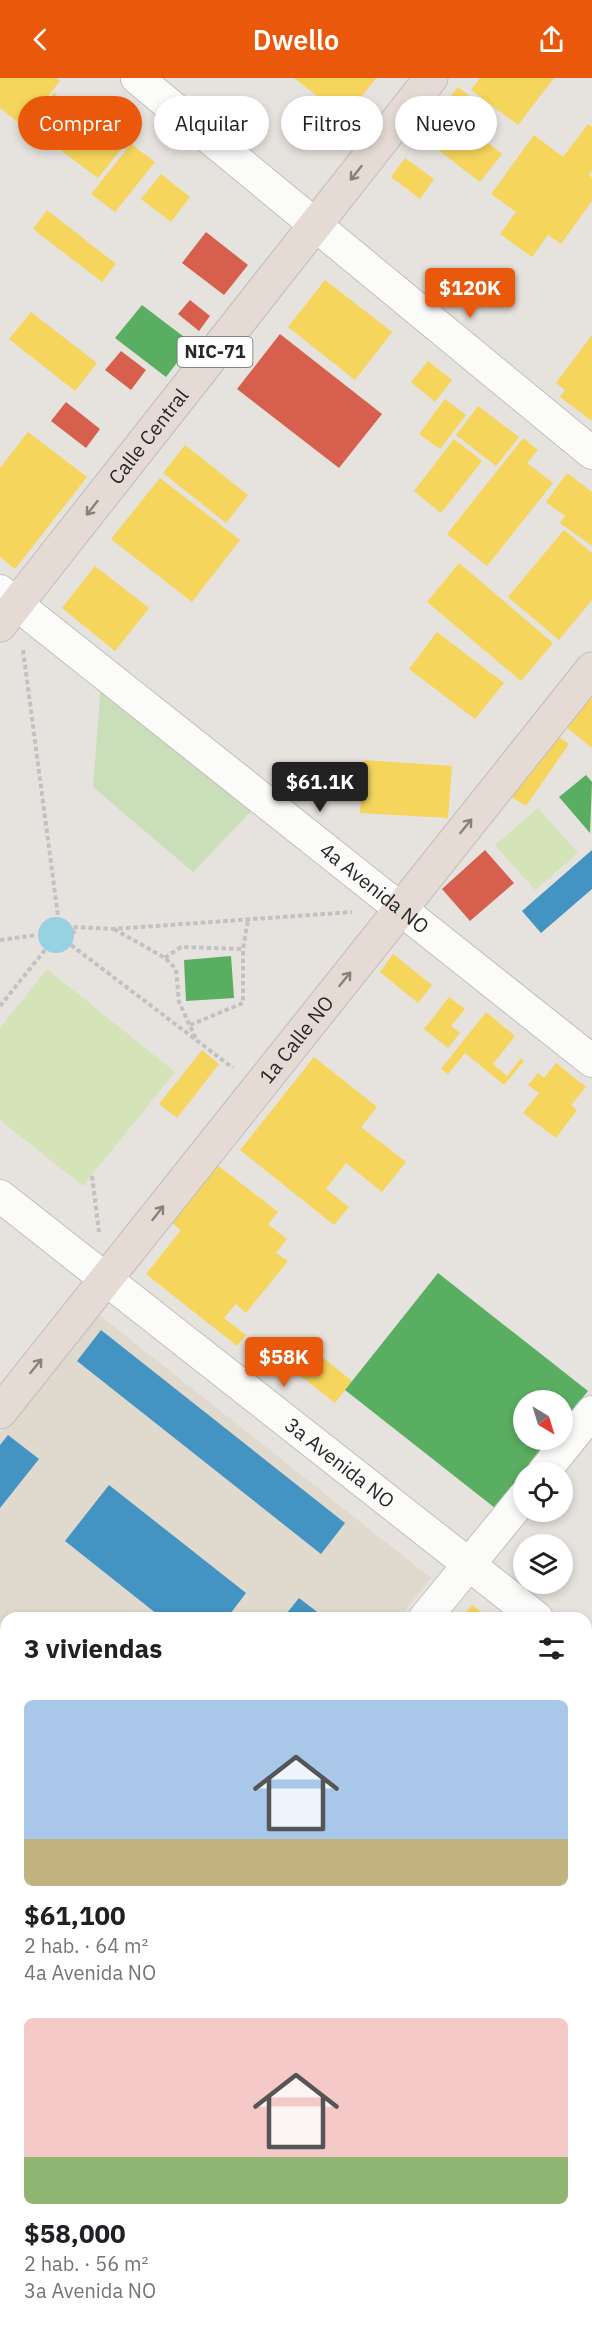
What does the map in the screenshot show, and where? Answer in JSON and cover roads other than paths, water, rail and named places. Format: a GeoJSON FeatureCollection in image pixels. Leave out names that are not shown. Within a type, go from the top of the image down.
{"type":"FeatureCollection","features":[{"type":"Feature","properties":{"kind":"highway","name":"Calle Central"},"geometry":{"type":"LineString","coordinates":[[6,607],[431,78]]}},
{"type":"Feature","properties":{"kind":"highway","name":"1a Calle NO"},"geometry":{"type":"LineString","coordinates":[[0,1412],[592,669]]}},
{"type":"Feature","properties":{"kind":"street"},"geometry":{"type":"LineString","coordinates":[[137,78],[592,453]]}},
{"type":"Feature","properties":{"kind":"street","name":"4a Avenida NO"},"geometry":{"type":"LineString","coordinates":[[6,607],[400,909],[592,1060]]}},
{"type":"Feature","properties":{"kind":"street","name":"3a Avenida NO"},"geometry":{"type":"LineString","coordinates":[[0,1196],[529,1612]]}},
{"type":"Feature","properties":{"kind":"street"},"geometry":{"type":"LineString","coordinates":[[552,1462],[592,1412]]}},
{"type":"Feature","properties":{"kind":"street"},"geometry":{"type":"LineString","coordinates":[[430,1612],[513,1511]]}},
{"type":"Feature","properties":{"kind":"water"},"geometry":{"type":"Polygon","coordinates":[[[56,917],[69,922],[74,935],[69,948],[56,953],[43,948],[38,935],[43,922],[56,917]]]}}]}
